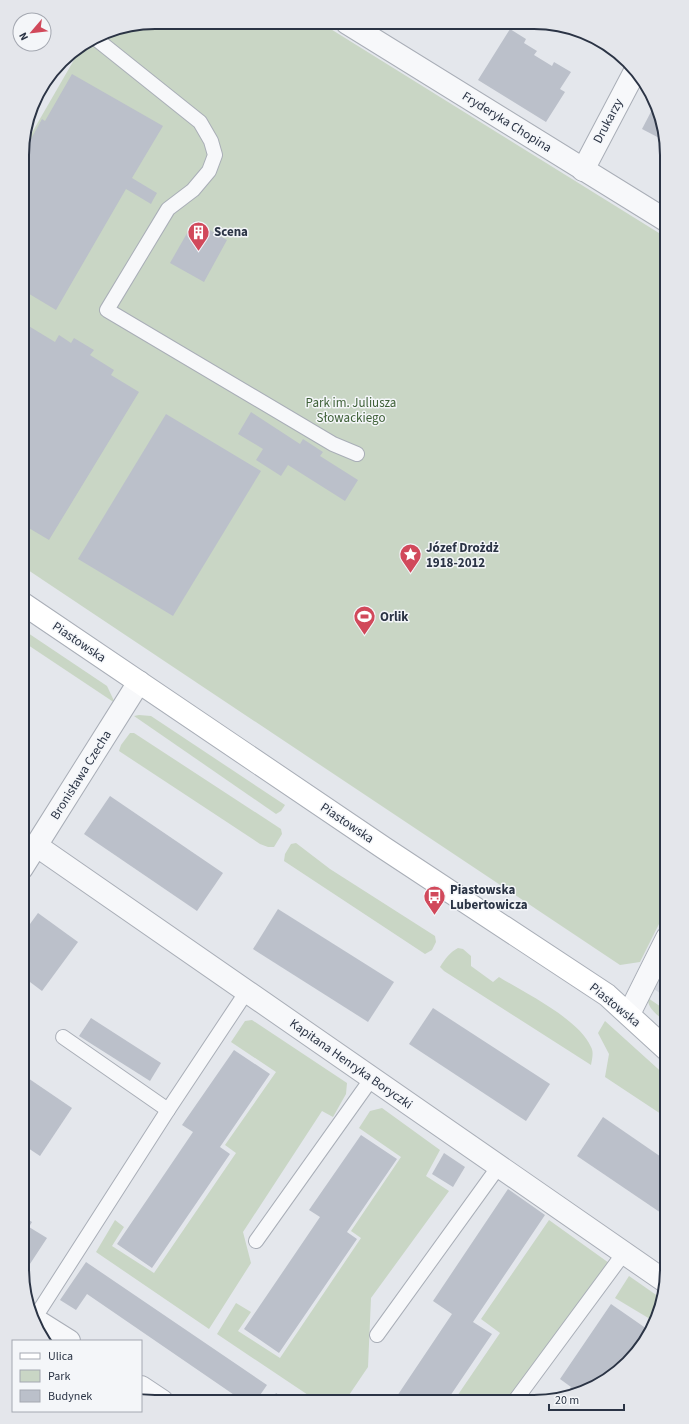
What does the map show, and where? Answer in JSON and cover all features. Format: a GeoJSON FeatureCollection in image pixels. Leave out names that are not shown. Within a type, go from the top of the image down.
{"type":"FeatureCollection","features":[{"type":"Feature","properties":{"kind":"street","name":"Fryderyka Chopina"},"geometry":{"type":"LineString","coordinates":[[357,29],[660,217]]}},
{"type":"Feature","properties":{"kind":"street","name":"Drukarzy"},"geometry":{"type":"LineString","coordinates":[[583,170],[632,76]]}},
{"type":"Feature","properties":{"kind":"street","name":"Piastowska"},"geometry":{"type":"LineString","coordinates":[[29,608],[384,848],[607,995],[660,1043]]}},
{"type":"Feature","properties":{"kind":"street","name":"Bronisława Czecha"},"geometry":{"type":"LineString","coordinates":[[29,858],[96,748],[139,682]]}},
{"type":"Feature","properties":{"kind":"street","name":"Kapitana Henryka Boryczki"},"geometry":{"type":"LineString","coordinates":[[37,846],[660,1278]]}},
{"type":"Feature","properties":{"kind":"street"},"geometry":{"type":"LineString","coordinates":[[629,1014],[660,952]]}},
{"type":"Feature","properties":{"kind":"street"},"geometry":{"type":"LineString","coordinates":[[42,1324],[67,1340]]}},
{"type":"Feature","properties":{"kind":"street"},"geometry":{"type":"LineString","coordinates":[[142,1388],[153,1395]]}},
{"type":"Feature","properties":{"kind":"lane"},"geometry":{"type":"LineString","coordinates":[[100,42],[200,122],[210,141],[215,155],[209,171],[193,190],[168,209],[107,310],[332,444],[357,454]]}},
{"type":"Feature","properties":{"kind":"lane"},"geometry":{"type":"LineString","coordinates":[[38,1313],[168,1110],[247,991]]}},
{"type":"Feature","properties":{"kind":"lane"},"geometry":{"type":"LineString","coordinates":[[63,1037],[168,1110]]}},
{"type":"Feature","properties":{"kind":"lane"},"geometry":{"type":"LineString","coordinates":[[256,1241],[372,1078]]}},
{"type":"Feature","properties":{"kind":"lane"},"geometry":{"type":"LineString","coordinates":[[377,1335],[499,1166]]}},
{"type":"Feature","properties":{"kind":"lane"},"geometry":{"type":"LineString","coordinates":[[519,1395],[624,1253]]}},
{"type":"Feature","properties":{"kind":"shaded area"},"geometry":{"type":"Polygon","coordinates":[[[660,970],[660,993],[651,987],[660,970]]]}},
{"type":"Feature","properties":{"kind":"green space","name":"Park im. Juliusza Słowackiego"},"geometry":{"type":"Polygon","coordinates":[[[155,29],[331,29],[660,234],[660,922],[640,962],[620,965],[29,571],[29,147],[31,135],[76,57],[99,42],[115,36],[131,31],[155,29]]]}},
{"type":"Feature","properties":{"kind":"green space"},"geometry":{"type":"Polygon","coordinates":[[[29,634],[107,686],[115,703],[29,646],[29,634]]]}},
{"type":"Feature","properties":{"kind":"green space"},"geometry":{"type":"Polygon","coordinates":[[[134,716],[151,716],[285,805],[281,811],[276,814],[134,716]]]}},
{"type":"Feature","properties":{"kind":"green space"},"geometry":{"type":"Polygon","coordinates":[[[130,733],[134,733],[281,829],[282,834],[274,847],[268,847],[260,844],[119,751],[121,745],[130,733]]]}},
{"type":"Feature","properties":{"kind":"green space"},"geometry":{"type":"Polygon","coordinates":[[[296,843],[330,869],[435,936],[436,942],[432,950],[425,954],[284,861],[285,854],[291,844],[296,843]]]}},
{"type":"Feature","properties":{"kind":"green space"},"geometry":{"type":"Polygon","coordinates":[[[458,948],[463,949],[471,956],[471,966],[493,982],[499,977],[550,1008],[575,1026],[585,1037],[592,1049],[591,1065],[444,971],[440,967],[448,956],[458,948]]]}},
{"type":"Feature","properties":{"kind":"green space"},"geometry":{"type":"Polygon","coordinates":[[[648,998],[660,1006],[660,1017],[651,1009],[648,998]]]}},
{"type":"Feature","properties":{"kind":"green space"},"geometry":{"type":"Polygon","coordinates":[[[252,1020],[347,1083],[346,1094],[333,1117],[322,1111],[243,1232],[251,1263],[209,1329],[96,1252],[115,1220],[124,1227],[112,1246],[154,1273],[236,1153],[225,1145],[276,1072],[231,1042],[245,1021],[252,1020]]]}},
{"type":"Feature","properties":{"kind":"green space"},"geometry":{"type":"Polygon","coordinates":[[[605,1021],[660,1071],[660,1113],[605,1077],[609,1054],[598,1033],[605,1021]]]}},
{"type":"Feature","properties":{"kind":"green space"},"geometry":{"type":"Polygon","coordinates":[[[382,1108],[440,1150],[426,1176],[449,1191],[371,1298],[368,1367],[349,1395],[308,1395],[217,1334],[236,1303],[251,1312],[238,1331],[280,1358],[361,1238],[351,1231],[401,1157],[359,1128],[370,1111],[382,1108]]]}},
{"type":"Feature","properties":{"kind":"green space"},"geometry":{"type":"Polygon","coordinates":[[[549,1220],[609,1263],[510,1395],[458,1395],[500,1333],[481,1319],[549,1220]]]}},
{"type":"Feature","properties":{"kind":"green space"},"geometry":{"type":"Polygon","coordinates":[[[629,1276],[657,1296],[649,1319],[615,1298],[629,1276]]]}},
{"type":"Feature","properties":{"kind":"building"},"geometry":{"type":"Polygon","coordinates":[[[510,29],[526,39],[524,43],[537,51],[534,55],[552,66],[554,62],[571,72],[560,89],[565,92],[546,122],[478,80],[510,29]]]}},
{"type":"Feature","properties":{"kind":"building"},"geometry":{"type":"Polygon","coordinates":[[[72,74],[163,126],[132,178],[157,193],[151,204],[126,189],[56,310],[29,294],[29,147],[30,141],[42,119],[45,121],[72,74]]]}},
{"type":"Feature","properties":{"kind":"building"},"geometry":{"type":"Polygon","coordinates":[[[651,111],[659,138],[642,129],[651,111]]]}},
{"type":"Feature","properties":{"kind":"building","name":"Scena"},"geometry":{"type":"Polygon","coordinates":[[[194,221],[227,240],[204,282],[170,263],[194,221]]]}},
{"type":"Feature","properties":{"kind":"building"},"geometry":{"type":"Polygon","coordinates":[[[29,326],[55,342],[59,335],[71,343],[74,338],[94,350],[90,355],[114,370],[111,375],[139,392],[49,540],[29,528],[29,326]]]}},
{"type":"Feature","properties":{"kind":"building"},"geometry":{"type":"Polygon","coordinates":[[[251,412],[300,444],[303,439],[323,452],[320,456],[358,480],[345,501],[288,465],[281,476],[256,460],[263,449],[238,434],[251,412]]]}},
{"type":"Feature","properties":{"kind":"building"},"geometry":{"type":"Polygon","coordinates":[[[166,414],[261,471],[173,616],[78,559],[166,414]]]}},
{"type":"Feature","properties":{"kind":"building"},"geometry":{"type":"Polygon","coordinates":[[[110,796],[223,873],[197,911],[84,834],[110,796]]]}},
{"type":"Feature","properties":{"kind":"building"},"geometry":{"type":"Polygon","coordinates":[[[278,909],[394,982],[368,1022],[253,949],[278,909]]]}},
{"type":"Feature","properties":{"kind":"building"},"geometry":{"type":"Polygon","coordinates":[[[38,913],[78,942],[42,991],[29,981],[29,925],[38,913]]]}},
{"type":"Feature","properties":{"kind":"building"},"geometry":{"type":"Polygon","coordinates":[[[433,1008],[550,1084],[526,1121],[409,1044],[433,1008]]]}},
{"type":"Feature","properties":{"kind":"building"},"geometry":{"type":"Polygon","coordinates":[[[91,1018],[161,1063],[150,1081],[79,1036],[91,1018]]]}},
{"type":"Feature","properties":{"kind":"building"},"geometry":{"type":"Polygon","coordinates":[[[234,1050],[270,1074],[220,1147],[230,1154],[152,1268],[117,1244],[193,1132],[182,1125],[234,1050]]]}},
{"type":"Feature","properties":{"kind":"building"},"geometry":{"type":"Polygon","coordinates":[[[29,1079],[72,1108],[40,1156],[29,1149],[29,1079]]]}},
{"type":"Feature","properties":{"kind":"building"},"geometry":{"type":"Polygon","coordinates":[[[603,1117],[660,1156],[660,1212],[577,1156],[603,1117]]]}},
{"type":"Feature","properties":{"kind":"building"},"geometry":{"type":"Polygon","coordinates":[[[361,1135],[397,1159],[347,1232],[357,1239],[279,1353],[244,1329],[320,1217],[309,1210],[361,1135]]]}},
{"type":"Feature","properties":{"kind":"building"},"geometry":{"type":"Polygon","coordinates":[[[444,1153],[465,1167],[453,1187],[432,1174],[444,1153]]]}},
{"type":"Feature","properties":{"kind":"building"},"geometry":{"type":"Polygon","coordinates":[[[508,1189],[545,1215],[473,1322],[492,1334],[451,1395],[398,1395],[452,1314],[433,1301],[508,1189]]]}},
{"type":"Feature","properties":{"kind":"building"},"geometry":{"type":"Polygon","coordinates":[[[29,1220],[32,1222],[29,1227],[29,1220]]]}},
{"type":"Feature","properties":{"kind":"building"},"geometry":{"type":"Polygon","coordinates":[[[29,1227],[47,1238],[29,1265],[29,1227]]]}},
{"type":"Feature","properties":{"kind":"building"},"geometry":{"type":"Polygon","coordinates":[[[86,1262],[267,1385],[260,1395],[234,1395],[87,1294],[76,1310],[60,1300],[86,1262]]]}},
{"type":"Feature","properties":{"kind":"building"},"geometry":{"type":"Polygon","coordinates":[[[611,1304],[645,1328],[634,1346],[617,1364],[604,1374],[590,1382],[569,1389],[571,1387],[560,1379],[611,1304]]]}},
{"type":"Feature","properties":{"kind":"place","name":"Scena"},"geometry":{"type":"Point","coordinates":[199,252]}},
{"type":"Feature","properties":{"kind":"place","name":"Józef Drożdż 1918-2012"},"geometry":{"type":"Point","coordinates":[410,574]}},
{"type":"Feature","properties":{"kind":"place","name":"Orlik"},"geometry":{"type":"Point","coordinates":[365,636]}},
{"type":"Feature","properties":{"kind":"place","name":"Piastowska Lubertowicza"},"geometry":{"type":"Point","coordinates":[435,916]}}]}
